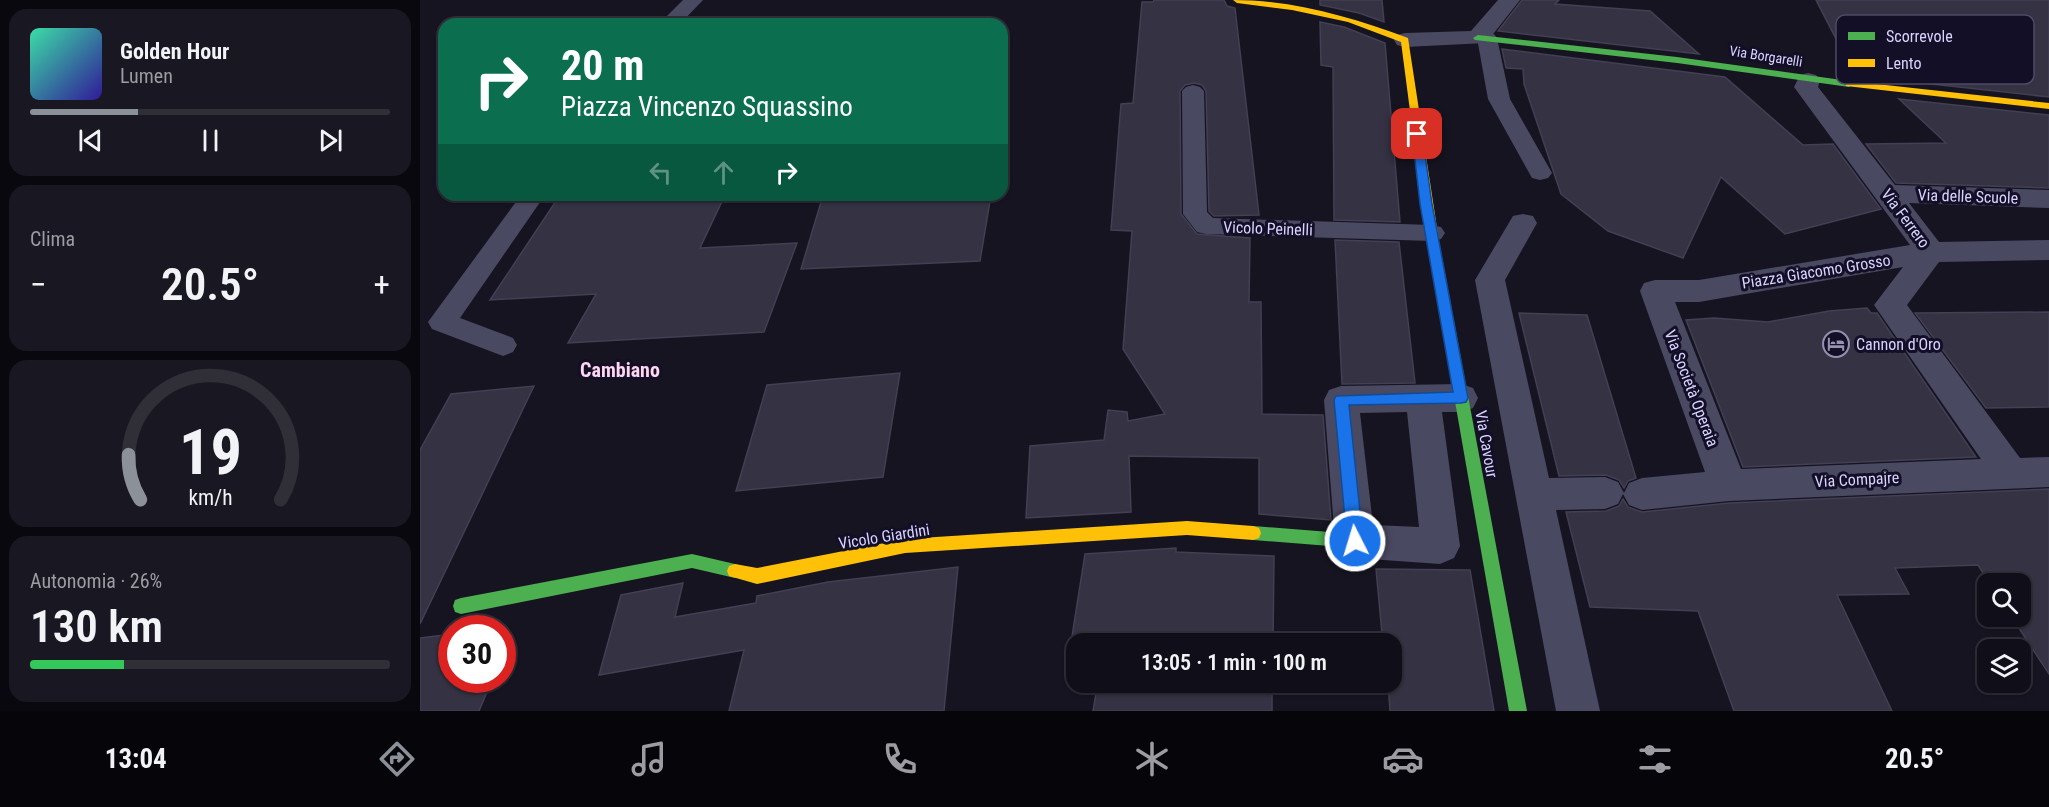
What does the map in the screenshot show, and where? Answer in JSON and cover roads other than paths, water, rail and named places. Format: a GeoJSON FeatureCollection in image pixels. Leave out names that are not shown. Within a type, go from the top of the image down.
{"type":"FeatureCollection","features":[{"type":"Feature","properties":{"kind":"street"},"geometry":{"type":"LineString","coordinates":[[1237,0],[1292,7],[1351,20],[1405,40],[1483,38],[1509,0]]}},
{"type":"Feature","properties":{"kind":"street","name":"Via Borgarelli"},"geometry":{"type":"LineString","coordinates":[[1483,38],[1677,60],[1836,83]]}},
{"type":"Feature","properties":{"kind":"street","name":"Via Cavour"},"geometry":{"type":"LineString","coordinates":[[1405,40],[1432,233],[1518,711]]}},
{"type":"Feature","properties":{"kind":"street","name":"Via Ferrero"},"geometry":{"type":"LineString","coordinates":[[1808,80],[1806,87],[1931,252],[1890,305],[2010,472]]}},
{"type":"Feature","properties":{"kind":"street","name":"Via Borgarelli"},"geometry":{"type":"LineString","coordinates":[[1845,84],[2049,106]]}},
{"type":"Feature","properties":{"kind":"street","name":"Via delle Scuole"},"geometry":{"type":"LineString","coordinates":[[1888,194],[2049,198]]}},
{"type":"Feature","properties":{"kind":"street"},"geometry":{"type":"LineString","coordinates":[[1523,223],[1490,280],[1578,711]]}},
{"type":"Feature","properties":{"kind":"street","name":"Piazza Giacomo Grosso"},"geometry":{"type":"LineString","coordinates":[[1655,291],[1699,291],[1931,252],[2049,250]]}},
{"type":"Feature","properties":{"kind":"street","name":"Via Società Operaia"},"geometry":{"type":"LineString","coordinates":[[1655,291],[1729,485]]}},
{"type":"Feature","properties":{"kind":"street"},"geometry":{"type":"LineString","coordinates":[[1461,398],[1341,400],[1355,541],[1440,546],[1489,552]]}},
{"type":"Feature","properties":{"kind":"street"},"geometry":{"type":"LineString","coordinates":[[1423,399],[1440,546]]}},
{"type":"Feature","properties":{"kind":"street","name":"Via Compajre"},"geometry":{"type":"LineString","coordinates":[[1653,492],[1729,485],[2049,472]]}},
{"type":"Feature","properties":{"kind":"street"},"geometry":{"type":"LineString","coordinates":[[1534,494],[1605,493]]}},
{"type":"Feature","properties":{"kind":"street","name":"Vicolo Giardini"},"geometry":{"type":"LineString","coordinates":[[461,606],[692,561],[757,576],[905,546],[1187,528],[1355,541]]}},
{"type":"Feature","properties":{"kind":"lane"},"geometry":{"type":"LineString","coordinates":[[675,18],[694,0]]}},
{"type":"Feature","properties":{"kind":"lane"},"geometry":{"type":"LineString","coordinates":[[1483,38],[1499,99],[1540,173]]}},
{"type":"Feature","properties":{"kind":"lane","name":"Vicolo Peinelli"},"geometry":{"type":"LineString","coordinates":[[1193,91],[1195,214],[1206,226],[1432,233]]}},
{"type":"Feature","properties":{"kind":"lane"},"geometry":{"type":"LineString","coordinates":[[503,345],[442,322],[529,201]]}},
{"type":"Feature","properties":{"kind":"place","name":"Cannon d'Oro"},"geometry":{"type":"Point","coordinates":[1836,344]}},
{"type":"Feature","properties":{"kind":"district","name":"Cambiano"},"geometry":{"type":"Point","coordinates":[620,370]}}]}
